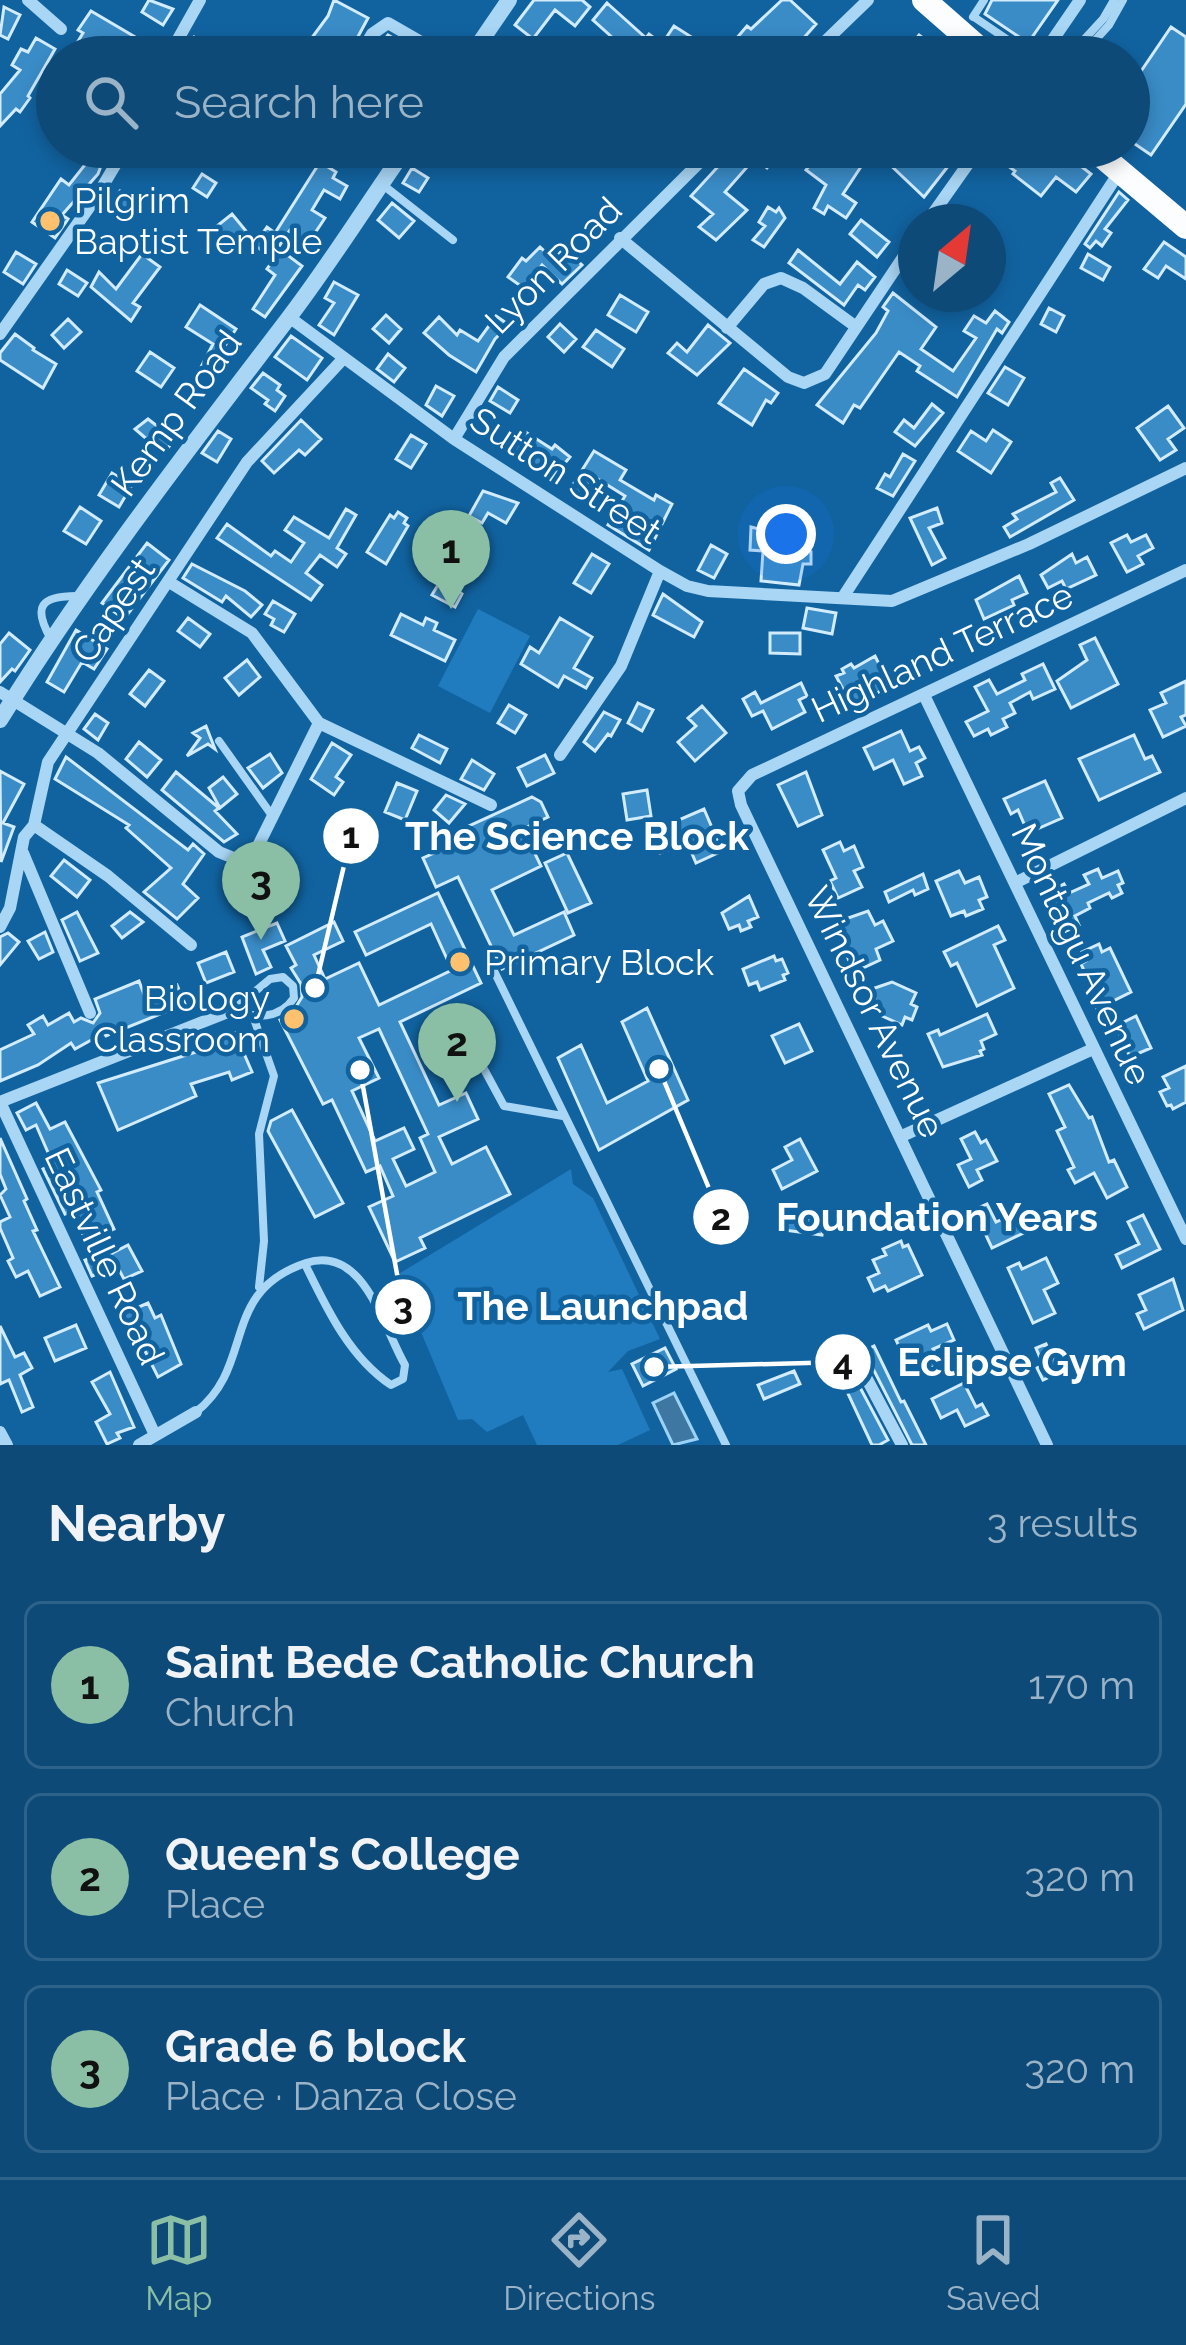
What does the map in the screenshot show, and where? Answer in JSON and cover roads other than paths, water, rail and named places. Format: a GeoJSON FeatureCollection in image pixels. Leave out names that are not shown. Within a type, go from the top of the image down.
{"type":"FeatureCollection","features":[{"type":"Feature","properties":{"kind":"highway"},"geometry":{"type":"LineString","coordinates":[[924,0],[968,25],[975,36]]}},
{"type":"Feature","properties":{"kind":"highway"},"geometry":{"type":"LineString","coordinates":[[1115,168],[1186,227]]}},
{"type":"Feature","properties":{"kind":"street"},"geometry":{"type":"LineString","coordinates":[[28,0],[61,29]]}},
{"type":"Feature","properties":{"kind":"street"},"geometry":{"type":"LineString","coordinates":[[180,36],[200,0]]}},
{"type":"Feature","properties":{"kind":"street"},"geometry":{"type":"LineString","coordinates":[[484,36],[509,0]]}},
{"type":"Feature","properties":{"kind":"street"},"geometry":{"type":"LineString","coordinates":[[830,36],[868,0]]}},
{"type":"Feature","properties":{"kind":"street"},"geometry":{"type":"LineString","coordinates":[[1053,36],[1080,0]]}},
{"type":"Feature","properties":{"kind":"street"},"geometry":{"type":"LineString","coordinates":[[371,36],[388,23],[411,36]]}},
{"type":"Feature","properties":{"kind":"street"},"geometry":{"type":"LineString","coordinates":[[0,334],[114,168]]}},
{"type":"Feature","properties":{"kind":"street","name":"Kemp Road"},"geometry":{"type":"LineString","coordinates":[[0,720],[6,696],[290,317],[393,168]]}},
{"type":"Feature","properties":{"kind":"street","name":"Lyon Road"},"geometry":{"type":"LineString","coordinates":[[454,439],[503,357],[693,168]]}},
{"type":"Feature","properties":{"kind":"street"},"geometry":{"type":"LineString","coordinates":[[940,204],[965,168]]}},
{"type":"Feature","properties":{"kind":"street"},"geometry":{"type":"LineString","coordinates":[[843,597],[1120,172]]}},
{"type":"Feature","properties":{"kind":"street"},"geometry":{"type":"LineString","coordinates":[[620,238],[788,377],[804,383],[825,374],[898,264]]}},
{"type":"Feature","properties":{"kind":"street"},"geometry":{"type":"LineString","coordinates":[[728,328],[764,284],[781,278],[855,326]]}},
{"type":"Feature","properties":{"kind":"street","name":"Sutton Street"},"geometry":{"type":"LineString","coordinates":[[290,317],[454,439],[660,571],[708,591],[892,601],[1029,544],[1186,468]]}},
{"type":"Feature","properties":{"kind":"street","name":"Capest"},"geometry":{"type":"LineString","coordinates":[[0,927],[10,908],[24,837],[34,825],[48,762],[247,461],[342,360]]}},
{"type":"Feature","properties":{"kind":"street","name":"Highland Terrace"},"geometry":{"type":"LineString","coordinates":[[739,800],[738,790],[747,778],[1186,570]]}},
{"type":"Feature","properties":{"kind":"street"},"geometry":{"type":"LineString","coordinates":[[560,755],[621,666],[660,571]]}},
{"type":"Feature","properties":{"kind":"street"},"geometry":{"type":"LineString","coordinates":[[169,582],[252,633],[319,723],[491,805]]}},
{"type":"Feature","properties":{"kind":"street","name":"Montagu Avenue"},"geometry":{"type":"LineString","coordinates":[[924,695],[1186,1239]]}},
{"type":"Feature","properties":{"kind":"street"},"geometry":{"type":"LineString","coordinates":[[6,696],[67,731],[231,859],[241,861],[254,854],[319,723]]}},
{"type":"Feature","properties":{"kind":"street"},"geometry":{"type":"LineString","coordinates":[[1016,883],[1186,798]]}},
{"type":"Feature","properties":{"kind":"street","name":"Windsor Avenue"},"geometry":{"type":"LineString","coordinates":[[739,800],[1047,1445]]}},
{"type":"Feature","properties":{"kind":"street"},"geometry":{"type":"LineString","coordinates":[[34,825],[108,877],[191,945]]}},
{"type":"Feature","properties":{"kind":"street"},"geometry":{"type":"LineString","coordinates":[[22,852],[90,1012]]}},
{"type":"Feature","properties":{"kind":"street"},"geometry":{"type":"LineString","coordinates":[[0,1102],[233,1010]]}},
{"type":"Feature","properties":{"kind":"street"},"geometry":{"type":"LineString","coordinates":[[902,1136],[1093,1049]]}},
{"type":"Feature","properties":{"kind":"street","name":"Eastville Road"},"geometry":{"type":"LineString","coordinates":[[0,1102],[155,1435]]}},
{"type":"Feature","properties":{"kind":"street"},"geometry":{"type":"LineString","coordinates":[[851,1349],[902,1445]]}},
{"type":"Feature","properties":{"kind":"street"},"geometry":{"type":"LineString","coordinates":[[139,1445],[196,1412]]}},
{"type":"Feature","properties":{"kind":"street"},"geometry":{"type":"LineString","coordinates":[[0,1432],[7,1445]]}},
{"type":"Feature","properties":{"kind":"lane"},"geometry":{"type":"LineString","coordinates":[[984,0],[968,25],[992,36]]}},
{"type":"Feature","properties":{"kind":"lane"},"geometry":{"type":"LineString","coordinates":[[1087,36],[1114,0]]}},
{"type":"Feature","properties":{"kind":"lane"},"geometry":{"type":"LineString","coordinates":[[1099,36],[1124,0]]}},
{"type":"Feature","properties":{"kind":"lane"},"geometry":{"type":"LineString","coordinates":[[382,184],[452,240]]}},
{"type":"Feature","properties":{"kind":"lane"},"geometry":{"type":"LineString","coordinates":[[52,640],[41,623],[40,609],[45,602],[59,596],[84,596]]}},
{"type":"Feature","properties":{"kind":"lane"},"geometry":{"type":"LineString","coordinates":[[219,741],[274,818]]}},
{"type":"Feature","properties":{"kind":"lane"},"geometry":{"type":"LineString","coordinates":[[494,971],[725,1445]]}},
{"type":"Feature","properties":{"kind":"lane"},"geometry":{"type":"LineString","coordinates":[[270,979],[289,981],[294,992],[289,1006],[268,1016],[233,1010],[270,979]]}},
{"type":"Feature","properties":{"kind":"lane"},"geometry":{"type":"LineString","coordinates":[[452,1012],[503,1106],[565,1116]]}},
{"type":"Feature","properties":{"kind":"lane"},"geometry":{"type":"LineString","coordinates":[[196,1412],[215,1398],[259,1289],[264,1241],[259,1134],[274,1076],[253,1016]]}},
{"type":"Feature","properties":{"kind":"lane"},"geometry":{"type":"LineString","coordinates":[[259,1289],[280,1272],[317,1259],[345,1263],[367,1288],[405,1365],[404,1378],[391,1385],[374,1374],[333,1321],[304,1264]]}},
{"type":"Feature","properties":{"kind":"place","name":"Pilgrim Baptist Temple"},"geometry":{"type":"Point","coordinates":[50,221]}},
{"type":"Feature","properties":{"kind":"place","name":"Saint Bede Catholic Church"},"geometry":{"type":"Point","coordinates":[451,609]}},
{"type":"Feature","properties":{"kind":"place","name":"Grade 6 block"},"geometry":{"type":"Point","coordinates":[261,940]}},
{"type":"Feature","properties":{"kind":"place","name":"Primary Block"},"geometry":{"type":"Point","coordinates":[460,962]}},
{"type":"Feature","properties":{"kind":"place","name":"The Science Block"},"geometry":{"type":"Point","coordinates":[315,988]}},
{"type":"Feature","properties":{"kind":"place","name":"Biology Classroom"},"geometry":{"type":"Point","coordinates":[294,1019]}},
{"type":"Feature","properties":{"kind":"place","name":"Foundation Years"},"geometry":{"type":"Point","coordinates":[659,1069]}},
{"type":"Feature","properties":{"kind":"place","name":"The Launchpad"},"geometry":{"type":"Point","coordinates":[360,1070]}},
{"type":"Feature","properties":{"kind":"place","name":"Queen's College"},"geometry":{"type":"Point","coordinates":[457,1102]}},
{"type":"Feature","properties":{"kind":"place","name":"Eclipse Gym"},"geometry":{"type":"Point","coordinates":[654,1367]}}]}
